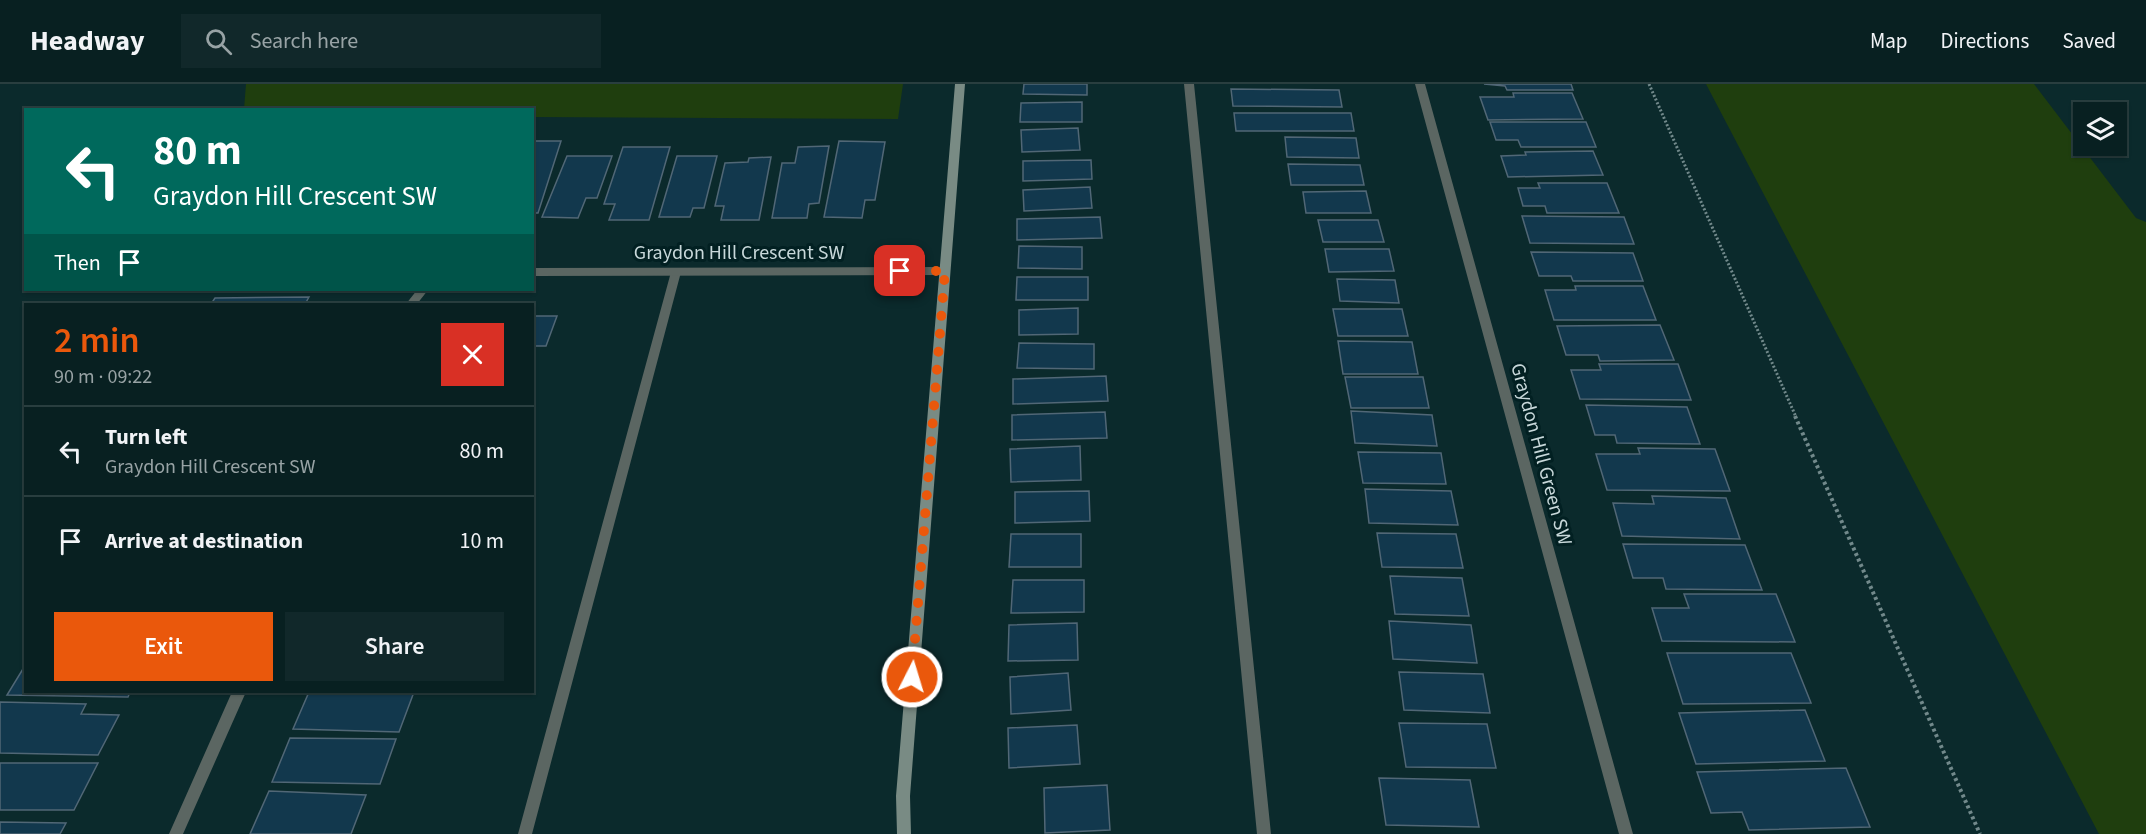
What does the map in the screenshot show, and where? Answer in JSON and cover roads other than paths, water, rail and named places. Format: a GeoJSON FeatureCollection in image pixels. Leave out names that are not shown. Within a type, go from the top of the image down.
{"type":"FeatureCollection","features":[{"type":"Feature","properties":{"kind":"street"},"geometry":{"type":"LineString","coordinates":[[904,834],[903,796],[960,84]]}},
{"type":"Feature","properties":{"kind":"street"},"geometry":{"type":"LineString","coordinates":[[1189,84],[1264,834]]}},
{"type":"Feature","properties":{"kind":"street","name":"Graydon Hill Green SW"},"geometry":{"type":"LineString","coordinates":[[1420,84],[1626,834]]}},
{"type":"Feature","properties":{"kind":"street","name":"Graydon Hill Crescent SW"},"geometry":{"type":"LineString","coordinates":[[534,272],[945,271]]}},
{"type":"Feature","properties":{"kind":"street"},"geometry":{"type":"LineString","coordinates":[[525,834],[676,272]]}},
{"type":"Feature","properties":{"kind":"street"},"geometry":{"type":"LineString","coordinates":[[412,303],[422,291]]}},
{"type":"Feature","properties":{"kind":"street"},"geometry":{"type":"LineString","coordinates":[[176,834],[239,693]]}}]}
